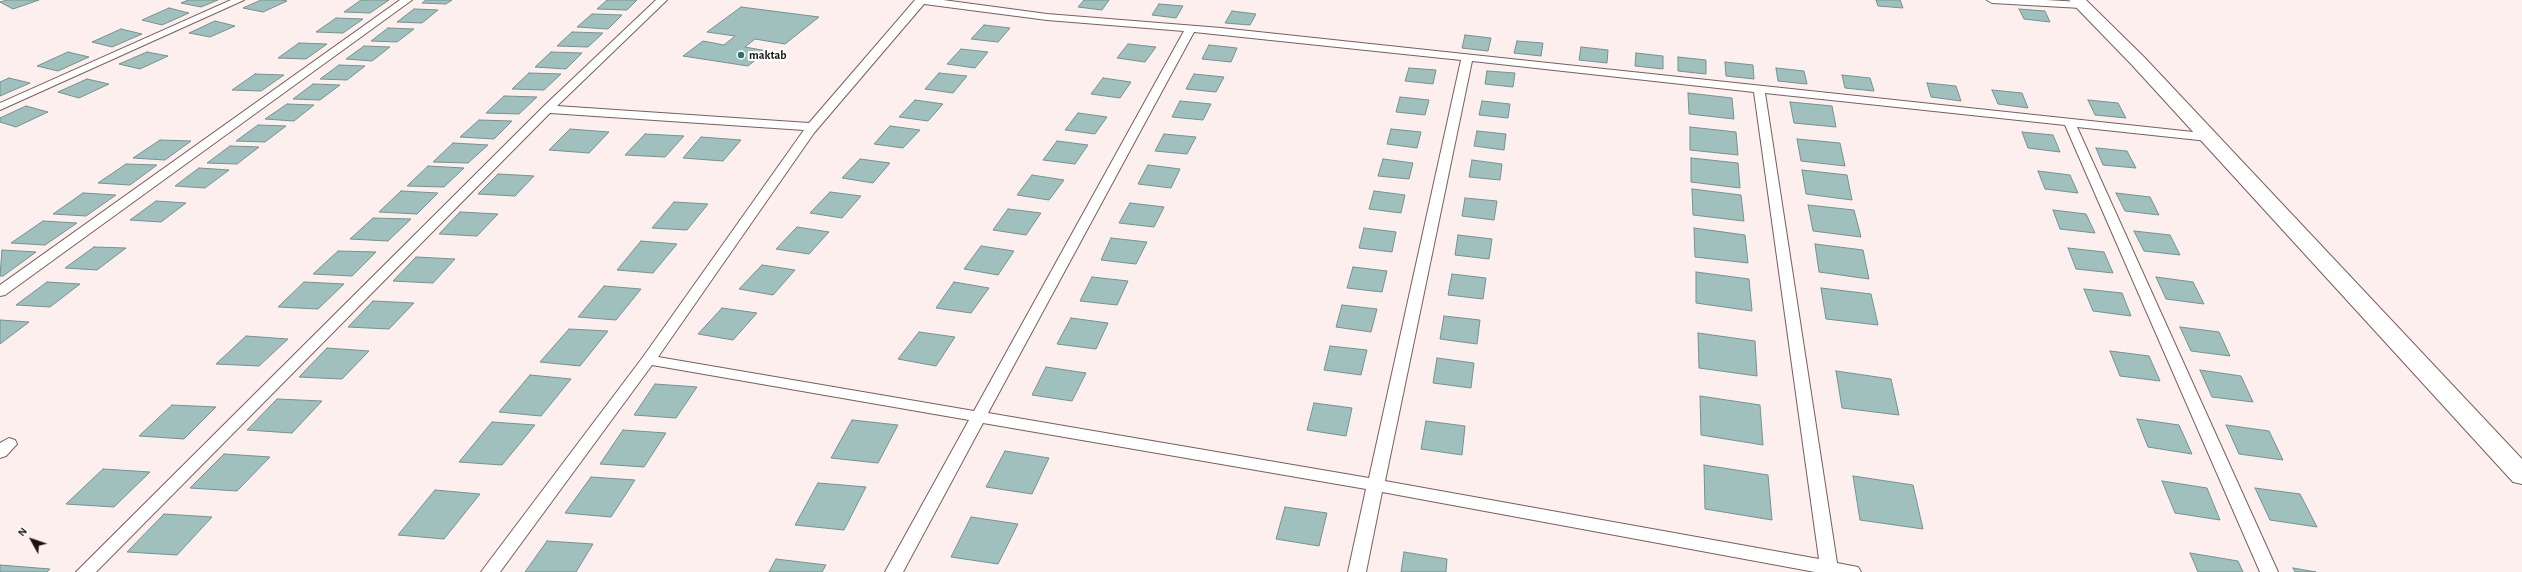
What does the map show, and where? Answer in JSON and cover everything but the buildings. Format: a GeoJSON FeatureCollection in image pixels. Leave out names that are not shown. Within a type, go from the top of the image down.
{"type":"FeatureCollection","features":[{"type":"Feature","properties":{"kind":"street"},"geometry":{"type":"LineString","coordinates":[[2080,2],[2138,61],[2522,475]]}},
{"type":"Feature","properties":{"kind":"lane"},"geometry":{"type":"LineString","coordinates":[[0,107],[239,0]]}},
{"type":"Feature","properties":{"kind":"lane"},"geometry":{"type":"LineString","coordinates":[[0,292],[407,0]]}},
{"type":"Feature","properties":{"kind":"lane"},"geometry":{"type":"LineString","coordinates":[[85,572],[547,109],[662,0]]}},
{"type":"Feature","properties":{"kind":"lane"},"geometry":{"type":"LineString","coordinates":[[490,572],[648,360],[812,127],[921,0],[1047,17],[1190,29],[1759,88],[2208,137]]}},
{"type":"Feature","properties":{"kind":"lane"},"geometry":{"type":"LineString","coordinates":[[1992,0],[2080,2]]}},
{"type":"Feature","properties":{"kind":"lane"},"geometry":{"type":"LineString","coordinates":[[894,572],[976,417],[1190,29]]}},
{"type":"Feature","properties":{"kind":"lane"},"geometry":{"type":"LineString","coordinates":[[1357,572],[1467,58]]}},
{"type":"Feature","properties":{"kind":"lane"},"geometry":{"type":"LineString","coordinates":[[1759,88],[1830,570]]}},
{"type":"Feature","properties":{"kind":"lane"},"geometry":{"type":"LineString","coordinates":[[547,109],[812,127]]}},
{"type":"Feature","properties":{"kind":"lane"},"geometry":{"type":"LineString","coordinates":[[2070,123],[2269,572]]}},
{"type":"Feature","properties":{"kind":"lane"},"geometry":{"type":"LineString","coordinates":[[648,360],[1376,485],[1830,570],[1852,572]]}},
{"type":"Feature","properties":{"kind":"place","name":"maktab"},"geometry":{"type":"Point","coordinates":[741,55]}}]}
